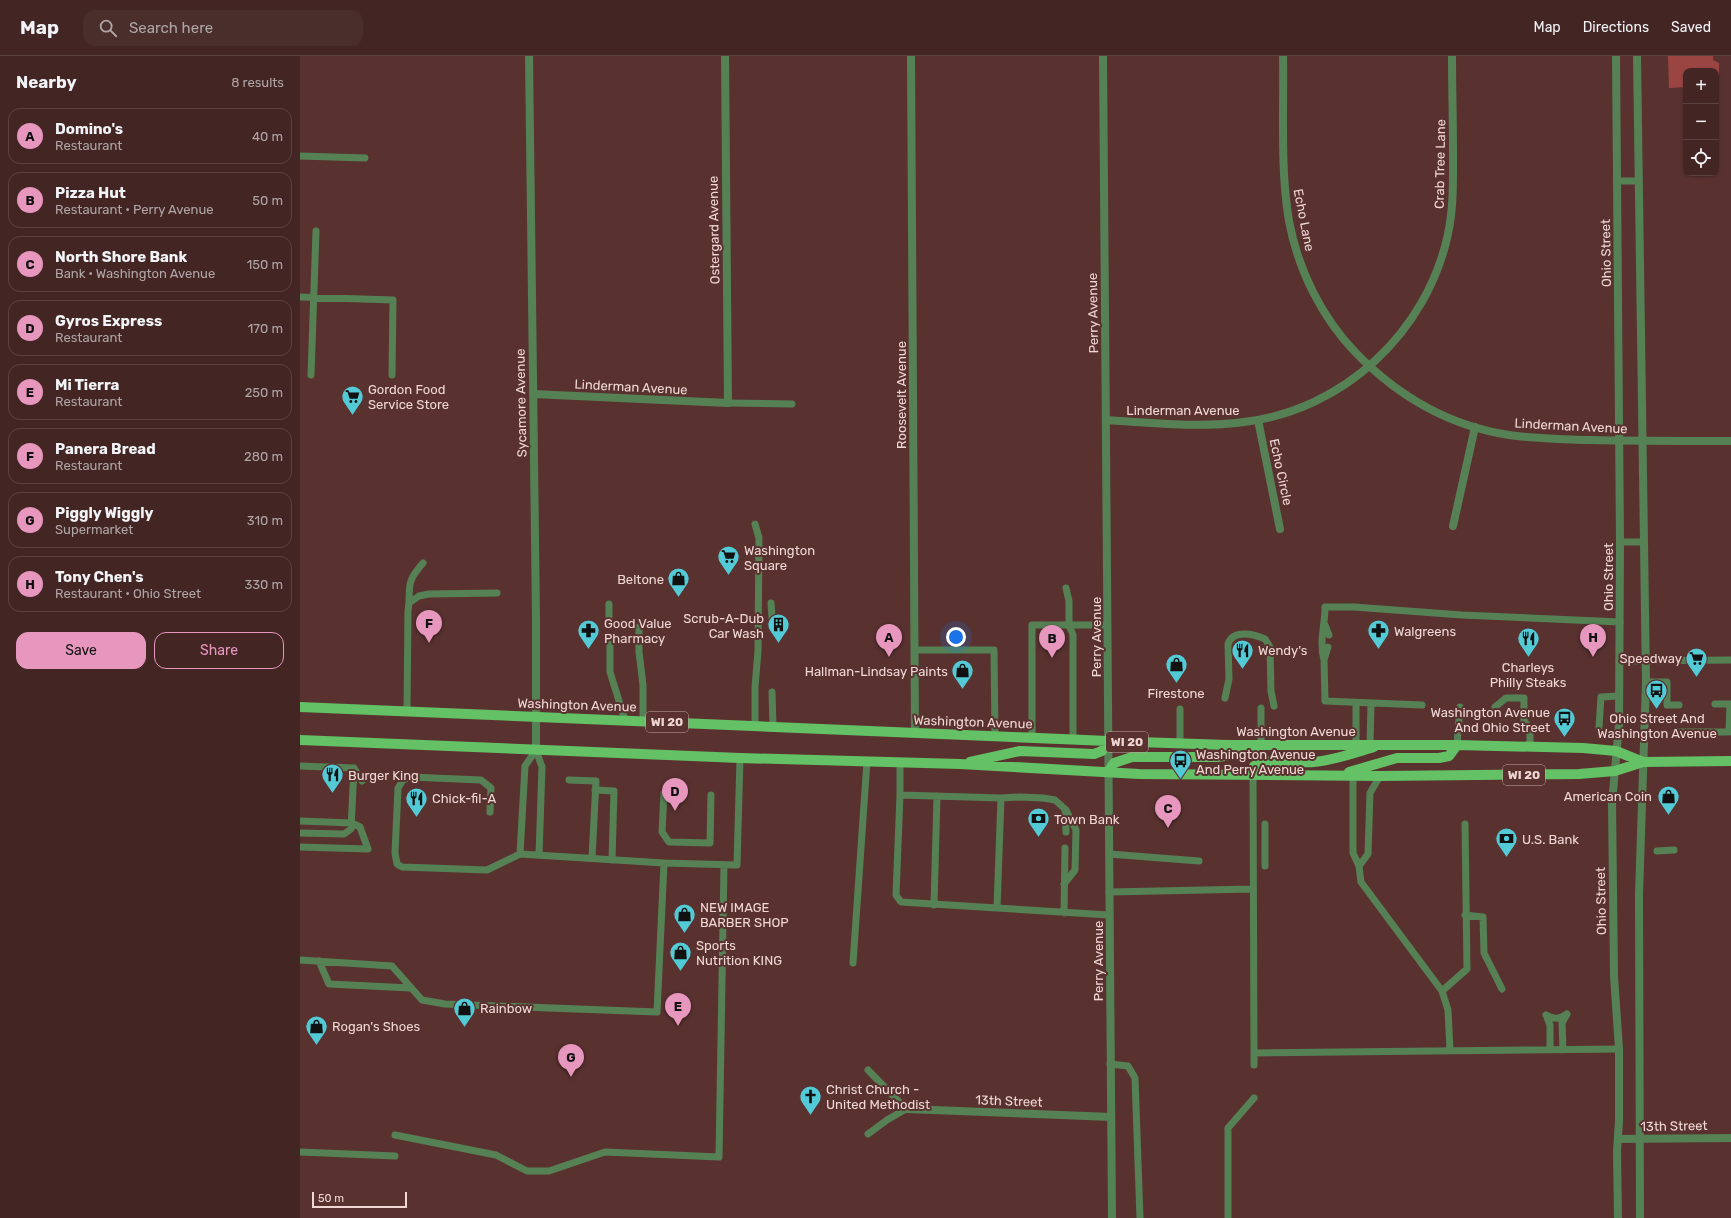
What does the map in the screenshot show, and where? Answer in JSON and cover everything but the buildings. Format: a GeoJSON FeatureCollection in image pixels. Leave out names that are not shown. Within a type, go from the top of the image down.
{"type":"FeatureCollection","features":[{"type":"Feature","properties":{"kind":"main road","name":"Washington Avenue"},"geometry":{"type":"LineString","coordinates":[[300,707],[994,735],[1108,742],[1261,745],[1382,744],[1530,747],[1616,751],[1643,762]]}},
{"type":"Feature","properties":{"kind":"main road","name":"Washington Avenue"},"geometry":{"type":"LineString","coordinates":[[300,740],[740,758],[960,764],[1108,772],[1253,775],[1342,774],[1380,776],[1579,774],[1614,771],[1643,762],[1731,761]]}},
{"type":"Feature","properties":{"kind":"main road"},"geometry":{"type":"LineString","coordinates":[[960,764],[1020,751],[1094,754],[1102,751],[1108,742]]}},
{"type":"Feature","properties":{"kind":"main road"},"geometry":{"type":"LineString","coordinates":[[1253,775],[1254,766],[1261,762],[1314,762],[1345,756],[1382,744]]}},
{"type":"Feature","properties":{"kind":"main road"},"geometry":{"type":"LineString","coordinates":[[1108,772],[1114,764],[1132,757],[1217,757],[1238,754],[1261,745]]}},
{"type":"Feature","properties":{"kind":"main road"},"geometry":{"type":"LineString","coordinates":[[1342,774],[1397,758],[1439,758],[1449,756],[1457,745]]}},
{"type":"Feature","properties":{"kind":"street","name":"Sycamore Avenue"},"geometry":{"type":"LineString","coordinates":[[529,56],[537,717],[536,750]]}},
{"type":"Feature","properties":{"kind":"street","name":"Ostergard Avenue"},"geometry":{"type":"LineString","coordinates":[[725,56],[728,403]]}},
{"type":"Feature","properties":{"kind":"street","name":"Roosevelt Avenue"},"geometry":{"type":"LineString","coordinates":[[911,56],[915,733]]}},
{"type":"Feature","properties":{"kind":"street","name":"Perry Avenue"},"geometry":{"type":"LineString","coordinates":[[1103,56],[1112,1218]]}},
{"type":"Feature","properties":{"kind":"street","name":"Echo Lane"},"geometry":{"type":"LineString","coordinates":[[1283,56],[1286,199],[1295,245],[1302,267],[1322,308],[1349,346],[1369,366]]}},
{"type":"Feature","properties":{"kind":"street","name":"Crab Tree Lane"},"geometry":{"type":"LineString","coordinates":[[1369,366],[1391,345],[1416,312],[1436,274],[1448,234],[1454,193],[1452,56]]}},
{"type":"Feature","properties":{"kind":"street","name":"Ohio Street"},"geometry":{"type":"LineString","coordinates":[[1616,56],[1620,441],[1620,622],[1618,696],[1619,726],[1614,771],[1612,811],[1614,976],[1619,1049],[1618,1218]]}},
{"type":"Feature","properties":{"kind":"street"},"geometry":{"type":"LineString","coordinates":[[1637,56],[1641,442],[1646,661],[1639,895],[1640,1218]]}},
{"type":"Feature","properties":{"kind":"street","name":"Linderman Avenue"},"geometry":{"type":"LineString","coordinates":[[1106,420],[1203,424],[1224,424],[1258,420],[1286,413],[1325,397],[1343,386],[1369,366],[1400,392],[1420,404],[1475,427],[1507,434],[1530,437],[1641,442],[1731,441]]}},
{"type":"Feature","properties":{"kind":"street","name":"Linderman Avenue"},"geometry":{"type":"LineString","coordinates":[[533,394],[728,403]]}},
{"type":"Feature","properties":{"kind":"street","name":"Echo Circle"},"geometry":{"type":"LineString","coordinates":[[1258,420],[1280,529]]}},
{"type":"Feature","properties":{"kind":"street"},"geometry":{"type":"LineString","coordinates":[[1453,526],[1475,427]]}},
{"type":"Feature","properties":{"kind":"street","name":"13th Street"},"geometry":{"type":"LineString","coordinates":[[906,1109],[1111,1117]]}},
{"type":"Feature","properties":{"kind":"street","name":"13th Street"},"geometry":{"type":"LineString","coordinates":[[1618,1139],[1731,1138]]}},
{"type":"Feature","properties":{"kind":"lane"},"geometry":{"type":"LineString","coordinates":[[300,156],[364,158]]}},
{"type":"Feature","properties":{"kind":"lane"},"geometry":{"type":"LineString","coordinates":[[1617,181],[1638,181]]}},
{"type":"Feature","properties":{"kind":"lane"},"geometry":{"type":"LineString","coordinates":[[311,376],[316,231]]}},
{"type":"Feature","properties":{"kind":"lane"},"geometry":{"type":"LineString","coordinates":[[300,297],[393,300],[392,376]]}},
{"type":"Feature","properties":{"kind":"lane"},"geometry":{"type":"LineString","coordinates":[[728,403],[792,404]]}},
{"type":"Feature","properties":{"kind":"lane"},"geometry":{"type":"LineString","coordinates":[[755,524],[759,538],[758,651],[755,687],[755,726]]}},
{"type":"Feature","properties":{"kind":"lane"},"geometry":{"type":"LineString","coordinates":[[1620,542],[1643,542]]}},
{"type":"Feature","properties":{"kind":"lane"},"geometry":{"type":"LineString","coordinates":[[407,711],[409,585],[412,576],[422,563]]}},
{"type":"Feature","properties":{"kind":"lane"},"geometry":{"type":"LineString","coordinates":[[1066,588],[1068,601],[1068,625],[1073,635],[1073,739]]}},
{"type":"Feature","properties":{"kind":"lane"},"geometry":{"type":"LineString","coordinates":[[409,603],[419,596],[429,594],[497,593]]}},
{"type":"Feature","properties":{"kind":"lane"},"geometry":{"type":"LineString","coordinates":[[772,603],[772,618]]}},
{"type":"Feature","properties":{"kind":"lane"},"geometry":{"type":"LineString","coordinates":[[609,604],[609,617]]}},
{"type":"Feature","properties":{"kind":"lane"},"geometry":{"type":"LineString","coordinates":[[1422,705],[1324,701],[1324,660],[1321,648],[1322,634],[1325,624],[1325,607],[1620,622]]}},
{"type":"Feature","properties":{"kind":"lane"},"geometry":{"type":"LineString","coordinates":[[1325,624],[1329,635]]}},
{"type":"Feature","properties":{"kind":"lane"},"geometry":{"type":"LineString","coordinates":[[1032,737],[1032,625],[1107,625]]}},
{"type":"Feature","properties":{"kind":"lane"},"geometry":{"type":"LineString","coordinates":[[638,627],[643,685],[643,720]]}},
{"type":"Feature","properties":{"kind":"lane"},"geometry":{"type":"LineString","coordinates":[[1225,698],[1229,679],[1228,644],[1230,638],[1236,635],[1248,634],[1265,638],[1270,647],[1271,691],[1274,706]]}},
{"type":"Feature","properties":{"kind":"lane"},"geometry":{"type":"LineString","coordinates":[[610,642],[610,672],[625,720]]}},
{"type":"Feature","properties":{"kind":"lane"},"geometry":{"type":"LineString","coordinates":[[1324,660],[1328,647]]}},
{"type":"Feature","properties":{"kind":"lane"},"geometry":{"type":"LineString","coordinates":[[915,650],[994,650],[994,735]]}},
{"type":"Feature","properties":{"kind":"lane"},"geometry":{"type":"LineString","coordinates":[[1619,661],[1731,660]]}},
{"type":"Feature","properties":{"kind":"lane"},"geometry":{"type":"LineString","coordinates":[[1646,682],[1667,682],[1667,705],[1679,705]]}},
{"type":"Feature","properties":{"kind":"lane"},"geometry":{"type":"LineString","coordinates":[[772,692],[773,726]]}},
{"type":"Feature","properties":{"kind":"lane"},"geometry":{"type":"LineString","coordinates":[[1599,727],[1601,697],[1618,696]]}},
{"type":"Feature","properties":{"kind":"lane"},"geometry":{"type":"LineString","coordinates":[[1495,707],[1506,698],[1524,698],[1524,722],[1530,728],[1530,747]]}},
{"type":"Feature","properties":{"kind":"lane"},"geometry":{"type":"LineString","coordinates":[[1356,703],[1356,744]]}},
{"type":"Feature","properties":{"kind":"lane"},"geometry":{"type":"LineString","coordinates":[[1370,744],[1371,703]]}},
{"type":"Feature","properties":{"kind":"lane"},"geometry":{"type":"LineString","coordinates":[[1675,732],[1730,732],[1730,704],[1715,704]]}},
{"type":"Feature","properties":{"kind":"lane"},"geometry":{"type":"LineString","coordinates":[[1457,745],[1460,707]]}},
{"type":"Feature","properties":{"kind":"lane"},"geometry":{"type":"LineString","coordinates":[[1261,708],[1261,745]]}},
{"type":"Feature","properties":{"kind":"lane"},"geometry":{"type":"LineString","coordinates":[[1180,709],[1180,743]]}},
{"type":"Feature","properties":{"kind":"lane"},"geometry":{"type":"LineString","coordinates":[[520,854],[525,766],[536,750]]}},
{"type":"Feature","properties":{"kind":"lane"},"geometry":{"type":"LineString","coordinates":[[536,750],[542,768],[539,855]]}},
{"type":"Feature","properties":{"kind":"lane"},"geometry":{"type":"LineString","coordinates":[[490,812],[491,788],[481,780],[410,778],[403,780],[398,788],[395,853],[397,864],[402,867],[414,868],[487,870],[520,854],[664,863],[737,865],[740,758]]}},
{"type":"Feature","properties":{"kind":"lane"},"geometry":{"type":"LineString","coordinates":[[853,963],[867,761]]}},
{"type":"Feature","properties":{"kind":"lane"},"geometry":{"type":"LineString","coordinates":[[900,762],[896,895],[901,902],[1109,915]]}},
{"type":"Feature","properties":{"kind":"lane"},"geometry":{"type":"LineString","coordinates":[[300,766],[354,768]]}},
{"type":"Feature","properties":{"kind":"lane"},"geometry":{"type":"LineString","coordinates":[[354,768],[362,781]]}},
{"type":"Feature","properties":{"kind":"lane"},"geometry":{"type":"LineString","coordinates":[[300,833],[344,834],[351,829],[354,768]]}},
{"type":"Feature","properties":{"kind":"lane"},"geometry":{"type":"LineString","coordinates":[[1253,775],[1252,860],[1254,1065]]}},
{"type":"Feature","properties":{"kind":"lane"},"geometry":{"type":"LineString","coordinates":[[1353,775],[1353,853],[1359,866],[1361,882],[1442,991],[1448,1010],[1450,1051]]}},
{"type":"Feature","properties":{"kind":"lane"},"geometry":{"type":"LineString","coordinates":[[1359,866],[1368,854],[1370,793],[1380,776]]}},
{"type":"Feature","properties":{"kind":"lane"},"geometry":{"type":"LineString","coordinates":[[569,780],[596,781],[592,858]]}},
{"type":"Feature","properties":{"kind":"lane"},"geometry":{"type":"LineString","coordinates":[[595,790],[614,791],[612,860]]}},
{"type":"Feature","properties":{"kind":"lane"},"geometry":{"type":"LineString","coordinates":[[664,793],[662,832],[669,842],[710,843],[711,795]]}},
{"type":"Feature","properties":{"kind":"lane"},"geometry":{"type":"LineString","coordinates":[[900,796],[1019,797],[1055,800],[1065,809],[1076,830],[1075,870],[1064,884]]}},
{"type":"Feature","properties":{"kind":"lane"},"geometry":{"type":"LineString","coordinates":[[934,905],[937,796]]}},
{"type":"Feature","properties":{"kind":"lane"},"geometry":{"type":"LineString","coordinates":[[997,908],[1001,798]]}},
{"type":"Feature","properties":{"kind":"lane"},"geometry":{"type":"LineString","coordinates":[[1065,809],[1066,832]]}},
{"type":"Feature","properties":{"kind":"lane"},"geometry":{"type":"LineString","coordinates":[[300,820],[352,823],[360,827],[368,849],[300,847]]}},
{"type":"Feature","properties":{"kind":"lane"},"geometry":{"type":"LineString","coordinates":[[1252,860],[1265,863],[1265,824]]}},
{"type":"Feature","properties":{"kind":"lane"},"geometry":{"type":"LineString","coordinates":[[1442,991],[1467,969],[1464,824]]}},
{"type":"Feature","properties":{"kind":"lane"},"geometry":{"type":"LineString","coordinates":[[1064,913],[1065,848]]}},
{"type":"Feature","properties":{"kind":"lane"},"geometry":{"type":"LineString","coordinates":[[1657,852],[1674,850]]}},
{"type":"Feature","properties":{"kind":"lane"},"geometry":{"type":"LineString","coordinates":[[1109,854],[1199,861]]}},
{"type":"Feature","properties":{"kind":"lane"},"geometry":{"type":"LineString","coordinates":[[300,960],[392,966],[422,1000],[445,1004],[658,1012],[664,863]]}},
{"type":"Feature","properties":{"kind":"lane"},"geometry":{"type":"LineString","coordinates":[[395,1135],[496,1155],[528,1171],[549,1171],[605,1152],[719,1157],[724,865]]}},
{"type":"Feature","properties":{"kind":"lane"},"geometry":{"type":"LineString","coordinates":[[1109,892],[1253,889]]}},
{"type":"Feature","properties":{"kind":"lane"},"geometry":{"type":"LineString","coordinates":[[1465,915],[1483,917],[1484,953],[1502,989]]}},
{"type":"Feature","properties":{"kind":"lane"},"geometry":{"type":"LineString","coordinates":[[319,961],[329,984],[411,988]]}},
{"type":"Feature","properties":{"kind":"lane"},"geometry":{"type":"LineString","coordinates":[[1550,1050],[1550,1025],[1546,1015],[1552,1018],[1560,1018],[1567,1014],[1562,1023],[1563,1050]]}},
{"type":"Feature","properties":{"kind":"lane"},"geometry":{"type":"LineString","coordinates":[[1254,1053],[1619,1049]]}},
{"type":"Feature","properties":{"kind":"lane"},"geometry":{"type":"LineString","coordinates":[[1110,1064],[1128,1066],[1135,1078],[1140,1218]]}},
{"type":"Feature","properties":{"kind":"lane"},"geometry":{"type":"LineString","coordinates":[[868,1070],[906,1109],[887,1120],[868,1134]]}},
{"type":"Feature","properties":{"kind":"lane"},"geometry":{"type":"LineString","coordinates":[[1228,1218],[1228,1128],[1254,1098]]}},
{"type":"Feature","properties":{"kind":"lane"},"geometry":{"type":"LineString","coordinates":[[300,1152],[394,1156]]}},
{"type":"Feature","properties":{"kind":"shaded area"},"geometry":{"type":"Polygon","coordinates":[[[1668,56],[1713,56],[1713,60],[1719,63],[1719,68],[1683,68],[1683,87],[1669,88],[1668,56]]]}},
{"type":"Feature","properties":{"kind":"place","name":"Gordon Food Service Store"},"geometry":{"type":"Point","coordinates":[352,416]}},
{"type":"Feature","properties":{"kind":"place","name":"Washington Square"},"geometry":{"type":"Point","coordinates":[729,576]}},
{"type":"Feature","properties":{"kind":"place","name":"Beltone"},"geometry":{"type":"Point","coordinates":[679,598]}},
{"type":"Feature","properties":{"kind":"place","name":"Panera Bread"},"geometry":{"type":"Point","coordinates":[429,643]}},
{"type":"Feature","properties":{"kind":"place","name":"Scrub-A-Dub Car Wash"},"geometry":{"type":"Point","coordinates":[779,644]}},
{"type":"Feature","properties":{"kind":"place","name":"Good Value Pharmacy"},"geometry":{"type":"Point","coordinates":[589,650]}},
{"type":"Feature","properties":{"kind":"place","name":"Walgreens"},"geometry":{"type":"Point","coordinates":[1378,650]}},
{"type":"Feature","properties":{"kind":"place","name":"Domino's"},"geometry":{"type":"Point","coordinates":[889,657]}},
{"type":"Feature","properties":{"kind":"place","name":"Tony Chen's"},"geometry":{"type":"Point","coordinates":[1593,657]}},
{"type":"Feature","properties":{"kind":"place","name":"Pizza Hut"},"geometry":{"type":"Point","coordinates":[1052,658]}},
{"type":"Feature","properties":{"kind":"place","name":"Charleys Philly Steaks"},"geometry":{"type":"Point","coordinates":[1528,658]}},
{"type":"Feature","properties":{"kind":"place","name":"Wendy's"},"geometry":{"type":"Point","coordinates":[1243,670]}},
{"type":"Feature","properties":{"kind":"place","name":"Speedway"},"geometry":{"type":"Point","coordinates":[1697,678]}},
{"type":"Feature","properties":{"kind":"place","name":"Firestone"},"geometry":{"type":"Point","coordinates":[1176,684]}},
{"type":"Feature","properties":{"kind":"place","name":"Hallman-Lindsay Paints"},"geometry":{"type":"Point","coordinates":[963,690]}},
{"type":"Feature","properties":{"kind":"place","name":"Ohio Street And Washington Avenue"},"geometry":{"type":"Point","coordinates":[1657,710]}},
{"type":"Feature","properties":{"kind":"place","name":"Washington Avenue And Ohio Street"},"geometry":{"type":"Point","coordinates":[1565,738]}},
{"type":"Feature","properties":{"kind":"place","name":"Washington Avenue And Perry Avenue"},"geometry":{"type":"Point","coordinates":[1181,780]}},
{"type":"Feature","properties":{"kind":"place","name":"Burger King"},"geometry":{"type":"Point","coordinates":[332,794]}},
{"type":"Feature","properties":{"kind":"place","name":"Gyros Express"},"geometry":{"type":"Point","coordinates":[675,811]}},
{"type":"Feature","properties":{"kind":"place","name":"American Coin"},"geometry":{"type":"Point","coordinates":[1668,816]}},
{"type":"Feature","properties":{"kind":"place","name":"Chick-fil-A"},"geometry":{"type":"Point","coordinates":[416,818]}},
{"type":"Feature","properties":{"kind":"place","name":"North Shore Bank"},"geometry":{"type":"Point","coordinates":[1168,828]}},
{"type":"Feature","properties":{"kind":"place","name":"Town Bank"},"geometry":{"type":"Point","coordinates":[1039,838]}},
{"type":"Feature","properties":{"kind":"place","name":"U.S. Bank"},"geometry":{"type":"Point","coordinates":[1507,858]}},
{"type":"Feature","properties":{"kind":"place","name":"NEW IMAGE BARBER SHOP"},"geometry":{"type":"Point","coordinates":[685,934]}},
{"type":"Feature","properties":{"kind":"place","name":"Sports Nutrition KING"},"geometry":{"type":"Point","coordinates":[681,972]}},
{"type":"Feature","properties":{"kind":"place","name":"Mi Tierra"},"geometry":{"type":"Point","coordinates":[678,1026]}},
{"type":"Feature","properties":{"kind":"place","name":"Rainbow"},"geometry":{"type":"Point","coordinates":[464,1028]}},
{"type":"Feature","properties":{"kind":"place","name":"Rogan's Shoes"},"geometry":{"type":"Point","coordinates":[316,1046]}},
{"type":"Feature","properties":{"kind":"place","name":"Piggly Wiggly"},"geometry":{"type":"Point","coordinates":[571,1077]}},
{"type":"Feature","properties":{"kind":"place","name":"Christ Church - United Methodist"},"geometry":{"type":"Point","coordinates":[810,1116]}}]}
